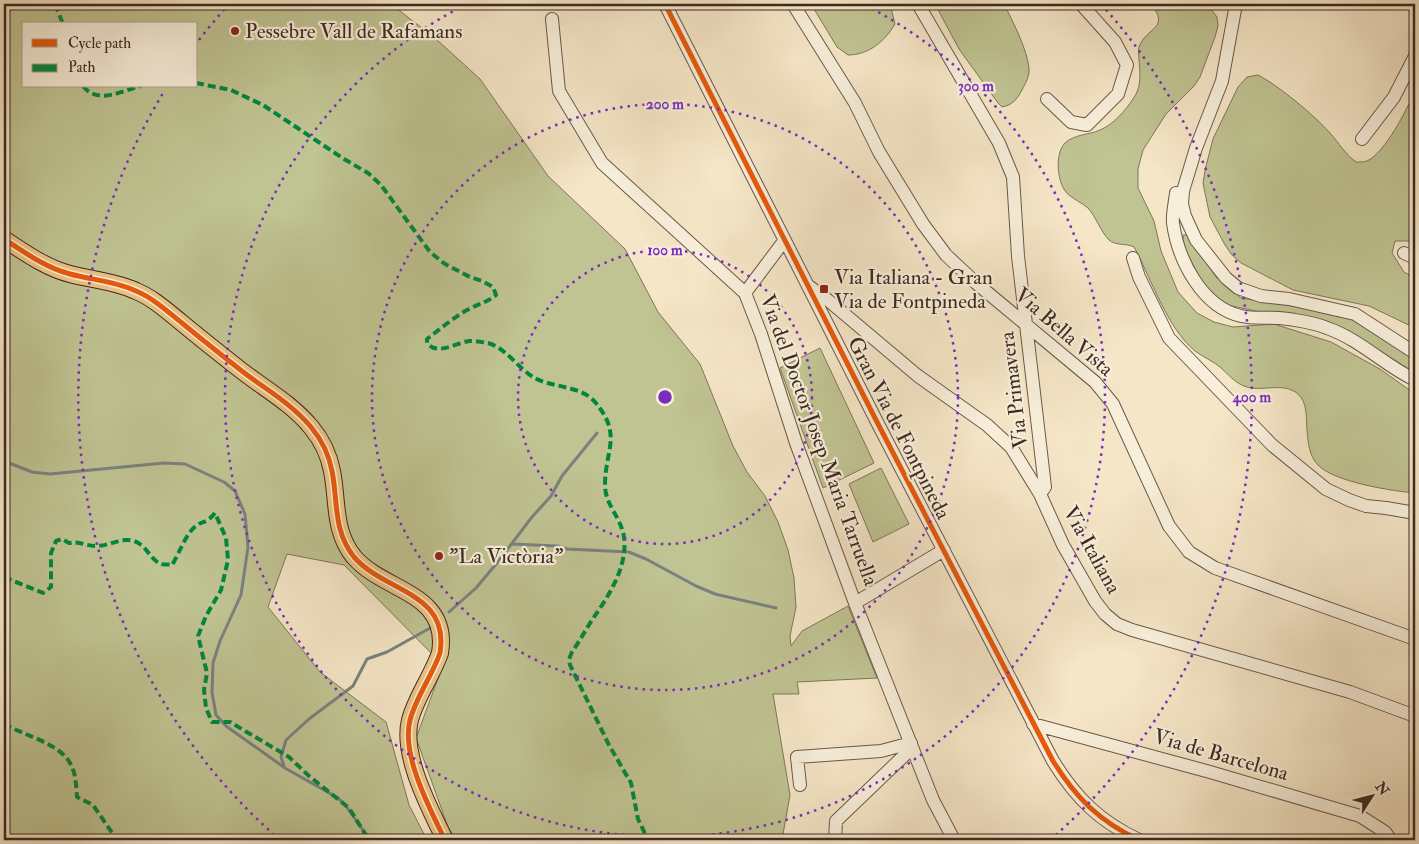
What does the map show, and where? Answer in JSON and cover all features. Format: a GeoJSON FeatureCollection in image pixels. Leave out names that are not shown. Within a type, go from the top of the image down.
{"type":"FeatureCollection","features":[{"type":"Feature","properties":{"kind":"main road"},"geometry":{"type":"LineString","coordinates":[[4,238],[30,255],[68,274],[122,285],[147,296],[240,370],[285,400],[312,427],[329,458],[338,526],[348,547],[354,556],[368,569],[417,597],[429,608],[439,626],[442,645],[440,653],[410,719],[407,734],[410,758],[428,805],[445,840]]}},
{"type":"Feature","properties":{"kind":"street","name":"Gran Via de Fontpineda"},"geometry":{"type":"LineString","coordinates":[[665,4],[784,241],[1033,724],[1064,778],[1088,806],[1113,827],[1138,840]]}},
{"type":"Feature","properties":{"kind":"street","name":"Via Bella Vista"},"geometry":{"type":"LineString","coordinates":[[793,4],[855,103],[879,152],[923,224],[946,254],[976,283],[1095,382],[1113,404],[1169,526],[1189,552],[1215,568],[1415,639]]}},
{"type":"Feature","properties":{"kind":"street","name":"Via Primavera"},"geometry":{"type":"LineString","coordinates":[[918,4],[999,143],[1013,177],[1018,256],[1046,487],[1040,494]]}},
{"type":"Feature","properties":{"kind":"street"},"geometry":{"type":"LineString","coordinates":[[1047,99],[1071,122],[1087,125],[1118,94],[1127,65],[1115,42],[1081,4]]}},
{"type":"Feature","properties":{"kind":"street"},"geometry":{"type":"LineString","coordinates":[[1236,4],[1222,81],[1196,148],[1183,191],[1182,204],[1185,216],[1196,240],[1226,278],[1238,288],[1249,293],[1289,299],[1355,314],[1415,353]]}},
{"type":"Feature","properties":{"kind":"street","name":"Via del Doctor Josep Maria Tarruella"},"geometry":{"type":"LineString","coordinates":[[552,19],[559,91],[602,163],[745,293],[762,334],[796,443],[855,603],[933,800],[954,840]]}},
{"type":"Feature","properties":{"kind":"street"},"geometry":{"type":"LineString","coordinates":[[1362,139],[1394,97],[1415,56]]}},
{"type":"Feature","properties":{"kind":"street"},"geometry":{"type":"LineString","coordinates":[[1196,148],[1185,166],[1176,189],[1173,221],[1177,244],[1194,279],[1208,298],[1224,311],[1242,317],[1282,318],[1327,328],[1364,345],[1402,374],[1415,380]]}},
{"type":"Feature","properties":{"kind":"street"},"geometry":{"type":"LineString","coordinates":[[745,293],[784,241]]}},
{"type":"Feature","properties":{"kind":"street"},"geometry":{"type":"LineString","coordinates":[[1133,258],[1139,277],[1169,338],[1272,446],[1326,489],[1349,500],[1366,506],[1415,513]]}},
{"type":"Feature","properties":{"kind":"street","name":"Via Italiana"},"geometry":{"type":"LineString","coordinates":[[807,284],[830,301],[918,376],[1000,436],[1011,447],[1040,494],[1063,545],[1086,587],[1105,614],[1117,624],[1132,630],[1350,692],[1415,716]]}},
{"type":"Feature","properties":{"kind":"street"},"geometry":{"type":"LineString","coordinates":[[855,603],[944,550]]}},
{"type":"Feature","properties":{"kind":"street","name":"Via de Barcelona"},"geometry":{"type":"LineString","coordinates":[[1033,724],[1210,772],[1360,816],[1386,832],[1391,840]]}},
{"type":"Feature","properties":{"kind":"street"},"geometry":{"type":"LineString","coordinates":[[800,785],[797,757],[881,751],[911,746]]}},
{"type":"Feature","properties":{"kind":"street"},"geometry":{"type":"LineString","coordinates":[[835,840],[836,821],[911,746]]}},
{"type":"Feature","properties":{"kind":"green space"},"geometry":{"type":"Polygon","coordinates":[[[4,4],[391,4],[436,39],[480,79],[548,176],[625,249],[658,312],[700,364],[733,446],[747,472],[765,496],[778,522],[788,550],[794,578],[796,607],[790,636],[791,646],[802,631],[848,606],[877,678],[797,682],[799,694],[773,694],[790,795],[782,840],[456,840],[448,827],[416,738],[443,665],[344,565],[287,554],[268,607],[320,672],[386,722],[409,805],[427,840],[4,840],[4,4]]]}},
{"type":"Feature","properties":{"kind":"green space"},"geometry":{"type":"Polygon","coordinates":[[[811,4],[890,4],[895,24],[876,46],[863,53],[848,55],[837,47],[811,4]]]}},
{"type":"Feature","properties":{"kind":"green space"},"geometry":{"type":"Polygon","coordinates":[[[935,4],[1004,4],[1023,44],[1029,68],[1026,83],[1012,103],[1002,107],[998,103],[959,49],[935,4]]]}},
{"type":"Feature","properties":{"kind":"green space"},"geometry":{"type":"Polygon","coordinates":[[[1151,4],[1197,4],[1211,9],[1217,17],[1218,26],[1200,77],[1194,86],[1166,114],[1143,150],[1138,169],[1138,188],[1154,221],[1161,251],[1178,292],[1197,313],[1214,322],[1233,327],[1274,324],[1331,342],[1380,369],[1415,394],[1415,493],[1378,488],[1350,481],[1326,471],[1318,465],[1310,449],[1305,406],[1298,394],[1286,388],[1251,388],[1244,386],[1195,351],[1185,341],[1168,316],[1134,247],[1109,240],[1088,208],[1065,191],[1058,170],[1058,162],[1059,154],[1065,143],[1078,136],[1096,132],[1110,124],[1130,104],[1138,90],[1140,80],[1139,47],[1142,40],[1158,23],[1159,18],[1151,4]]]}},
{"type":"Feature","properties":{"kind":"green space"},"geometry":{"type":"Polygon","coordinates":[[[1258,75],[1286,93],[1306,110],[1356,162],[1367,161],[1381,149],[1407,108],[1415,90],[1415,241],[1395,241],[1392,253],[1404,272],[1415,278],[1415,328],[1369,306],[1293,290],[1241,263],[1225,245],[1210,217],[1203,183],[1205,170],[1213,139],[1238,87],[1247,77],[1258,75]]]}},
{"type":"Feature","properties":{"kind":"green space"},"geometry":{"type":"Polygon","coordinates":[[[1183,235],[1187,235],[1216,277],[1241,298],[1317,310],[1351,319],[1415,358],[1415,373],[1368,343],[1266,313],[1217,303],[1205,288],[1183,245],[1183,235]]]}},
{"type":"Feature","properties":{"kind":"green space"},"geometry":{"type":"Polygon","coordinates":[[[820,348],[874,463],[823,488],[780,368],[820,348]]]}},
{"type":"Feature","properties":{"kind":"green space"},"geometry":{"type":"Polygon","coordinates":[[[881,468],[909,524],[873,542],[849,484],[881,468]]]}},
{"type":"Feature","properties":{"kind":"waterway"},"geometry":{"type":"LineString","coordinates":[[449,612],[476,588],[497,563],[532,517],[551,496],[562,476],[597,433]]}},
{"type":"Feature","properties":{"kind":"waterway"},"geometry":{"type":"LineString","coordinates":[[4,461],[32,472],[50,474],[164,463],[185,464],[224,482],[235,491],[245,514],[248,547],[241,595],[220,641],[213,663],[212,692],[216,715],[226,726],[285,768],[338,798],[346,806],[370,840]]}},
{"type":"Feature","properties":{"kind":"waterway"},"geometry":{"type":"LineString","coordinates":[[512,544],[629,552],[715,594],[776,608]]}},
{"type":"Feature","properties":{"kind":"waterway"},"geometry":{"type":"LineString","coordinates":[[284,766],[281,757],[286,740],[309,719],[353,686],[367,659],[387,652],[432,627]]}},
{"type":"Feature","properties":{"kind":"marked path"},"geometry":{"type":"LineString","coordinates":[[55,4],[62,22]]}},
{"type":"Feature","properties":{"kind":"marked path"},"geometry":{"type":"LineString","coordinates":[[198,83],[231,90],[263,105],[368,173],[381,185],[430,252],[445,264],[493,287],[496,295],[462,313],[427,339],[427,343],[431,347],[441,349],[469,341],[494,345],[540,381],[582,392],[589,396],[603,414],[610,434],[605,485],[610,505],[620,523],[624,537],[623,559],[610,592],[569,659],[570,665],[609,745],[631,783],[638,819],[648,840]]}},
{"type":"Feature","properties":{"kind":"marked path"},"geometry":{"type":"LineString","coordinates":[[85,88],[89,92],[103,96],[134,88]]}},
{"type":"Feature","properties":{"kind":"marked path"},"geometry":{"type":"LineString","coordinates":[[4,577],[43,593],[51,587],[51,553],[56,541],[62,539],[69,543],[96,546],[125,540],[134,541],[139,543],[157,562],[172,565],[192,529],[207,521],[215,513],[226,538],[228,560],[221,590],[206,616],[198,636],[207,673],[204,690],[206,708],[212,722],[230,722],[289,757],[309,776],[349,808],[369,840]]}},
{"type":"Feature","properties":{"kind":"marked path"},"geometry":{"type":"LineString","coordinates":[[4,724],[40,740],[65,756],[73,771],[77,797],[93,805],[117,840]]}},
{"type":"Feature","properties":{"kind":"cycle path"},"geometry":{"type":"LineString","coordinates":[[665,4],[877,422],[1053,761],[1071,786],[1090,807],[1112,825],[1139,840]]}},
{"type":"Feature","properties":{"kind":"cycle path"},"geometry":{"type":"LineString","coordinates":[[4,239],[52,268],[120,285],[148,297],[285,403],[303,418],[315,432],[331,465],[337,516],[347,547],[354,557],[367,569],[412,595],[425,605],[435,617],[440,633],[440,653],[413,711],[408,734],[418,782],[445,840]]}},
{"type":"Feature","properties":{"kind":"place","name":"Pessebre Vall de Rafamans"},"geometry":{"type":"Point","coordinates":[235,31]}},
{"type":"Feature","properties":{"kind":"place","name":"Via Italiana - Gran Via de Fontpineda"},"geometry":{"type":"Point","coordinates":[824,289]}},
{"type":"Feature","properties":{"kind":"place","name":"\"La Victòria\""},"geometry":{"type":"Point","coordinates":[439,556]}}]}
